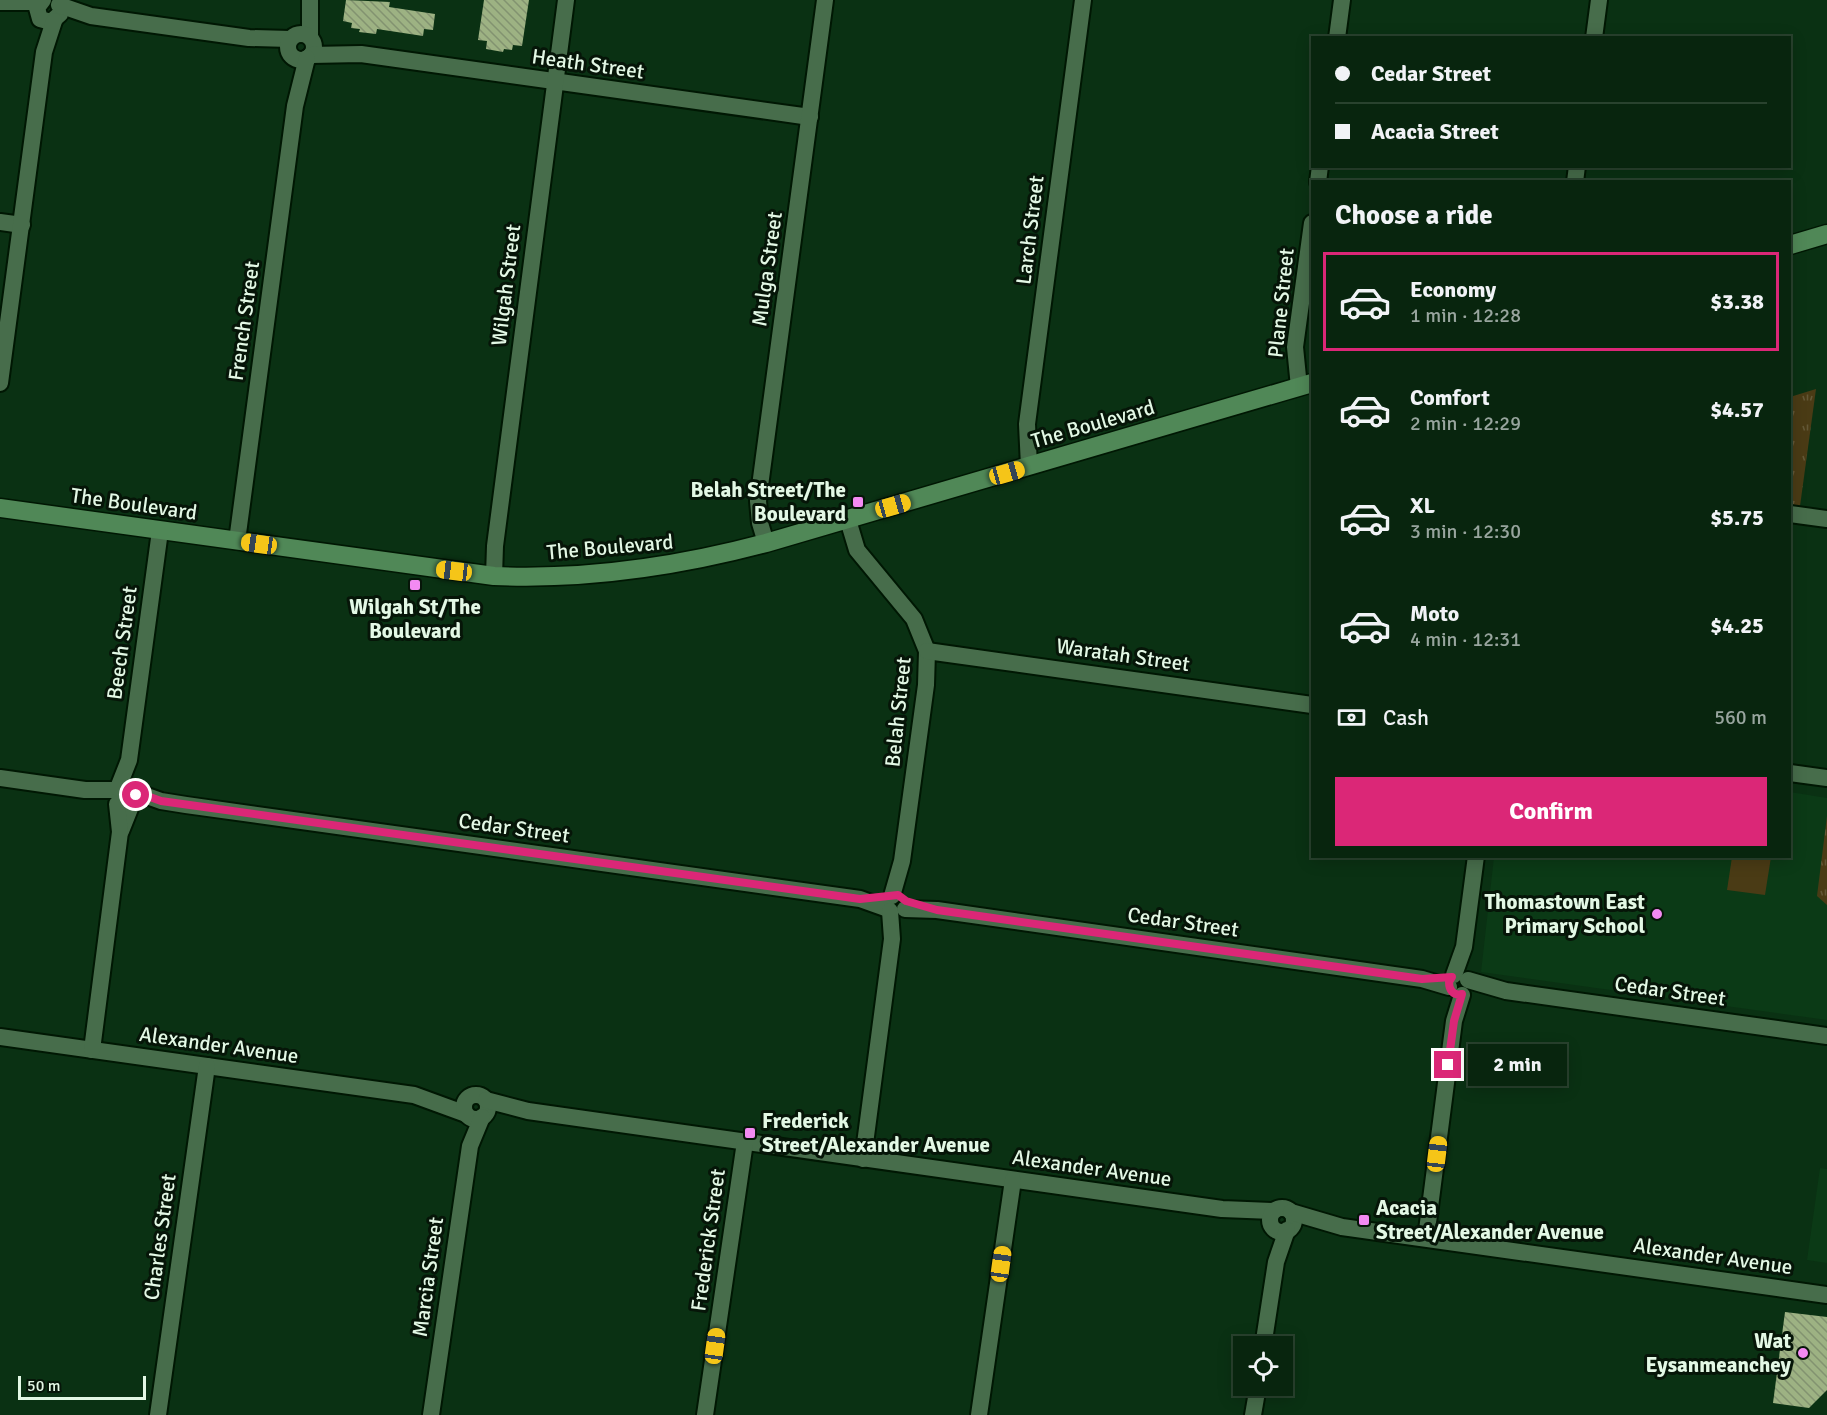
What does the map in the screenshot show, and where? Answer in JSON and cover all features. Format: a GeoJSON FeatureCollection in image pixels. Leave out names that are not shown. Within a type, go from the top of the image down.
{"type":"FeatureCollection","features":[{"type":"Feature","properties":{"kind":"street","name":"French Street"},"geometry":{"type":"LineString","coordinates":[[237,541],[308,0]]}},
{"type":"Feature","properties":{"kind":"street","name":"Wilgah Street"},"geometry":{"type":"LineString","coordinates":[[494,576],[495,546],[566,0]]}},
{"type":"Feature","properties":{"kind":"street","name":"Mulga Street"},"geometry":{"type":"LineString","coordinates":[[766,543],[760,523],[758,501],[825,0]]}},
{"type":"Feature","properties":{"kind":"street","name":"Larch Street"},"geometry":{"type":"LineString","coordinates":[[1029,466],[1027,424],[1083,0]]}},
{"type":"Feature","properties":{"kind":"street"},"geometry":{"type":"LineString","coordinates":[[1337,36],[1342,0]]}},
{"type":"Feature","properties":{"kind":"street"},"geometry":{"type":"LineString","coordinates":[[1594,36],[1599,0]]}},
{"type":"Feature","properties":{"kind":"street","name":"Heath Street"},"geometry":{"type":"LineString","coordinates":[[0,3],[50,8],[91,16],[810,117]]}},
{"type":"Feature","properties":{"kind":"street"},"geometry":{"type":"LineString","coordinates":[[0,383],[50,8]]}},
{"type":"Feature","properties":{"kind":"street"},"geometry":{"type":"LineString","coordinates":[[0,222],[22,225]]}},
{"type":"Feature","properties":{"kind":"street","name":"Plane Street"},"geometry":{"type":"LineString","coordinates":[[1306,385],[1295,347],[1311,230]]}},
{"type":"Feature","properties":{"kind":"street"},"geometry":{"type":"LineString","coordinates":[[1791,245],[1827,234]]}},
{"type":"Feature","properties":{"kind":"street","name":"The Boulevard"},"geometry":{"type":"LineString","coordinates":[[0,508],[494,576],[570,577],[633,572],[708,559],[766,543],[1306,385]]}},
{"type":"Feature","properties":{"kind":"street"},"geometry":{"type":"LineString","coordinates":[[1791,514],[1827,519]]}},
{"type":"Feature","properties":{"kind":"street","name":"Belah Street"},"geometry":{"type":"LineString","coordinates":[[848,520],[857,550],[914,619],[927,651],[926,685],[863,1159]]}},
{"type":"Feature","properties":{"kind":"street","name":"Beech Street"},"geometry":{"type":"LineString","coordinates":[[92,1050],[160,531]]}},
{"type":"Feature","properties":{"kind":"street","name":"Waratah Street"},"geometry":{"type":"LineString","coordinates":[[927,651],[1311,705]]}},
{"type":"Feature","properties":{"kind":"street"},"geometry":{"type":"LineString","coordinates":[[1791,773],[1827,778]]}},
{"type":"Feature","properties":{"kind":"street","name":"Cedar Street"},"geometry":{"type":"LineString","coordinates":[[0,778],[1827,1036]]}},
{"type":"Feature","properties":{"kind":"street"},"geometry":{"type":"LineString","coordinates":[[1426,1238],[1476,858]]}},
{"type":"Feature","properties":{"kind":"street","name":"Alexander Avenue"},"geometry":{"type":"LineString","coordinates":[[0,1037],[432,1100],[475,1110],[528,1111],[1222,1209],[1281,1223],[1342,1227],[1426,1238],[1827,1295]]}},
{"type":"Feature","properties":{"kind":"street","name":"Charles Street"},"geometry":{"type":"LineString","coordinates":[[158,1415],[207,1066]]}},
{"type":"Feature","properties":{"kind":"street","name":"Marcia Street"},"geometry":{"type":"LineString","coordinates":[[431,1415],[475,1110]]}},
{"type":"Feature","properties":{"kind":"street","name":"Frederick Street"},"geometry":{"type":"LineString","coordinates":[[705,1415],[745,1142]]}},
{"type":"Feature","properties":{"kind":"street"},"geometry":{"type":"LineString","coordinates":[[979,1415],[1013,1180]]}},
{"type":"Feature","properties":{"kind":"street"},"geometry":{"type":"LineString","coordinates":[[1265,1336],[1281,1223]]}},
{"type":"Feature","properties":{"kind":"street"},"geometry":{"type":"LineString","coordinates":[[1253,1415],[1256,1396]]}},
{"type":"Feature","properties":{"kind":"shaded area","name":"Thomastown East Primary School"},"geometry":{"type":"Polygon","coordinates":[[[1791,792],[1827,798],[1827,1020],[1481,972],[1494,858],[1791,858],[1791,792]]]}},
{"type":"Feature","properties":{"kind":"shaded area"},"geometry":{"type":"Polygon","coordinates":[[[1820,1168],[1827,1169],[1827,1263],[1807,1260],[1820,1168]]]}},
{"type":"Feature","properties":{"kind":"green space"},"geometry":{"type":"Polygon","coordinates":[[[1816,389],[1800,506],[1791,504],[1791,397],[1816,389]]]}},
{"type":"Feature","properties":{"kind":"green space"},"geometry":{"type":"Polygon","coordinates":[[[1827,816],[1827,905],[1817,896],[1827,816]]]}},
{"type":"Feature","properties":{"kind":"green space"},"geometry":{"type":"Polygon","coordinates":[[[1732,858],[1771,858],[1765,895],[1727,890],[1732,858]]]}},
{"type":"Feature","properties":{"kind":"building"},"geometry":{"type":"Polygon","coordinates":[[[346,0],[390,2],[389,7],[435,14],[433,30],[424,29],[423,36],[377,29],[376,34],[359,32],[360,29],[351,28],[352,23],[343,21],[346,0]]]}},
{"type":"Feature","properties":{"kind":"building"},"geometry":{"type":"Polygon","coordinates":[[[484,0],[529,0],[522,46],[513,45],[512,50],[504,49],[503,52],[486,49],[487,41],[478,40],[484,0]]]}},
{"type":"Feature","properties":{"kind":"building","name":"Wat Eysanmeanchey"},"geometry":{"type":"Polygon","coordinates":[[[1785,1312],[1827,1317],[1827,1390],[1809,1408],[1773,1403],[1785,1312]]]}},
{"type":"Feature","properties":{"kind":"place","name":"Belah Street/The Boulevard"},"geometry":{"type":"Point","coordinates":[858,502]}},
{"type":"Feature","properties":{"kind":"place","name":"Wilgah St/The Boulevard"},"geometry":{"type":"Point","coordinates":[415,585]}},
{"type":"Feature","properties":{"kind":"place","name":"Thomastown East Primary School"},"geometry":{"type":"Point","coordinates":[1657,914]}},
{"type":"Feature","properties":{"kind":"place","name":"Frederick Street/Alexander Avenue"},"geometry":{"type":"Point","coordinates":[750,1133]}},
{"type":"Feature","properties":{"kind":"place","name":"Acacia Street/Alexander Avenue"},"geometry":{"type":"Point","coordinates":[1364,1220]}},
{"type":"Feature","properties":{"kind":"place","name":"Wat Eysanmeanchey"},"geometry":{"type":"Point","coordinates":[1803,1353]}},
{"type":"Feature","properties":{"kind":"route"},"geometry":{"type":"LineString","coordinates":[[136,795],[136,792],[161,801],[860,899],[890,898],[898,895],[906,901],[937,910],[1422,979],[1452,977],[1449,982],[1450,990],[1455,994],[1462,994],[1454,1021],[1448,1065]]}}]}
